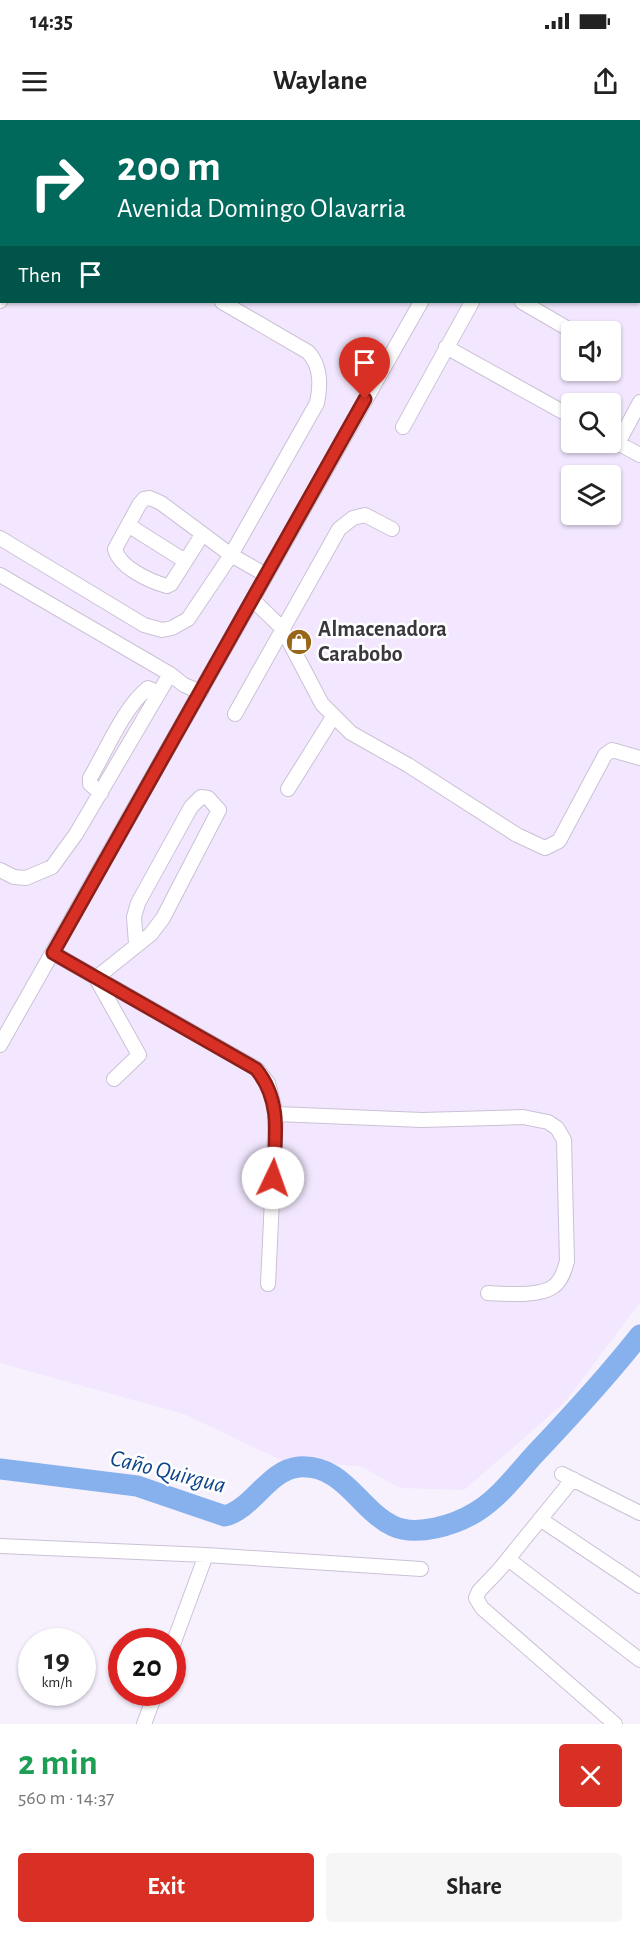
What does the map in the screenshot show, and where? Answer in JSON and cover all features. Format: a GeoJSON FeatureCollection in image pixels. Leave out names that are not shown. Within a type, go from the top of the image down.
{"type":"FeatureCollection","features":[{"type":"Feature","properties":{"kind":"street"},"geometry":{"type":"LineString","coordinates":[[0,538],[144,625],[162,630],[172,628],[188,619],[231,555],[317,403],[319,373],[316,361],[308,352],[224,303]]}},
{"type":"Feature","properties":{"kind":"street"},"geometry":{"type":"LineString","coordinates":[[0,1045],[420,303]]}},
{"type":"Feature","properties":{"kind":"street"},"geometry":{"type":"LineString","coordinates":[[403,427],[471,303]]}},
{"type":"Feature","properties":{"kind":"street"},"geometry":{"type":"LineString","coordinates":[[524,303],[561,325]]}},
{"type":"Feature","properties":{"kind":"street"},"geometry":{"type":"LineString","coordinates":[[446,347],[561,411]]}},
{"type":"Feature","properties":{"kind":"street"},"geometry":{"type":"LineString","coordinates":[[621,430],[640,402]]}},
{"type":"Feature","properties":{"kind":"street"},"geometry":{"type":"LineString","coordinates":[[621,445],[640,455]]}},
{"type":"Feature","properties":{"kind":"street"},"geometry":{"type":"LineString","coordinates":[[202,535],[171,584],[167,586],[122,563],[115,549],[139,505],[144,499],[150,498],[161,503],[231,555],[266,576]]}},
{"type":"Feature","properties":{"kind":"street"},"geometry":{"type":"LineString","coordinates":[[236,714],[339,529],[353,518],[365,515],[392,529]]}},
{"type":"Feature","properties":{"kind":"street"},"geometry":{"type":"LineString","coordinates":[[128,525],[185,561]]}},
{"type":"Feature","properties":{"kind":"street"},"geometry":{"type":"LineString","coordinates":[[0,575],[170,674],[184,685],[201,692]]}},
{"type":"Feature","properties":{"kind":"street"},"geometry":{"type":"LineString","coordinates":[[253,600],[282,628],[312,688],[333,717],[351,734],[408,765],[517,835],[545,848],[559,841],[604,755],[612,750],[640,758]]}},
{"type":"Feature","properties":{"kind":"street"},"geometry":{"type":"LineString","coordinates":[[0,870],[14,877],[26,878],[52,867],[76,834],[100,792],[93,788],[90,778],[138,696],[148,688],[159,693],[170,674]]}},
{"type":"Feature","properties":{"kind":"street"},"geometry":{"type":"LineString","coordinates":[[288,789],[333,717]]}},
{"type":"Feature","properties":{"kind":"street"},"geometry":{"type":"LineString","coordinates":[[96,978],[151,934],[163,918],[219,810],[208,798],[201,797],[192,807],[138,903],[134,917],[136,944]]}},
{"type":"Feature","properties":{"kind":"street"},"geometry":{"type":"LineString","coordinates":[[53,953],[256,1069],[268,1083],[276,1114],[268,1284]]}},
{"type":"Feature","properties":{"kind":"street"},"geometry":{"type":"LineString","coordinates":[[96,978],[139,1055],[114,1079]]}},
{"type":"Feature","properties":{"kind":"street"},"geometry":{"type":"LineString","coordinates":[[276,1114],[422,1120],[523,1117],[548,1122],[557,1128],[564,1140],[567,1261],[564,1271],[554,1287],[542,1291],[488,1293]]}},
{"type":"Feature","properties":{"kind":"street"},"geometry":{"type":"LineString","coordinates":[[615,1724],[478,1603],[476,1598],[479,1591],[540,1519],[567,1476],[640,1513]]}},
{"type":"Feature","properties":{"kind":"street"},"geometry":{"type":"LineString","coordinates":[[540,1519],[640,1586]]}},
{"type":"Feature","properties":{"kind":"street"},"geometry":{"type":"LineString","coordinates":[[0,1545],[421,1569]]}},
{"type":"Feature","properties":{"kind":"street"},"geometry":{"type":"LineString","coordinates":[[179,1628],[206,1555]]}},
{"type":"Feature","properties":{"kind":"street"},"geometry":{"type":"LineString","coordinates":[[508,1559],[640,1660]]}},
{"type":"Feature","properties":{"kind":"street"},"geometry":{"type":"LineString","coordinates":[[144,1724],[151,1706]]}},
{"type":"Feature","properties":{"kind":"shaded area"},"geometry":{"type":"Polygon","coordinates":[[[0,303],[640,303],[640,1302],[565,1402],[464,1490],[400,1488],[360,1466],[285,1462],[184,1414],[0,1363],[0,303]]]}},
{"type":"Feature","properties":{"kind":"waterway","name":"Caño Quirgua"},"geometry":{"type":"LineString","coordinates":[[0,1469],[137,1486],[225,1516],[235,1512],[278,1475],[299,1467],[315,1468],[340,1480],[370,1510],[393,1526],[413,1530],[436,1528],[467,1517],[500,1493],[615,1366],[640,1335]]}},
{"type":"Feature","properties":{"kind":"place","name":"Almacenadora Carabobo"},"geometry":{"type":"Point","coordinates":[299,642]}},
{"type":"Feature","properties":{"kind":"route"},"geometry":{"type":"LineString","coordinates":[[273,1178],[276,1114],[268,1083],[256,1069],[53,953],[365,399]]}}]}
